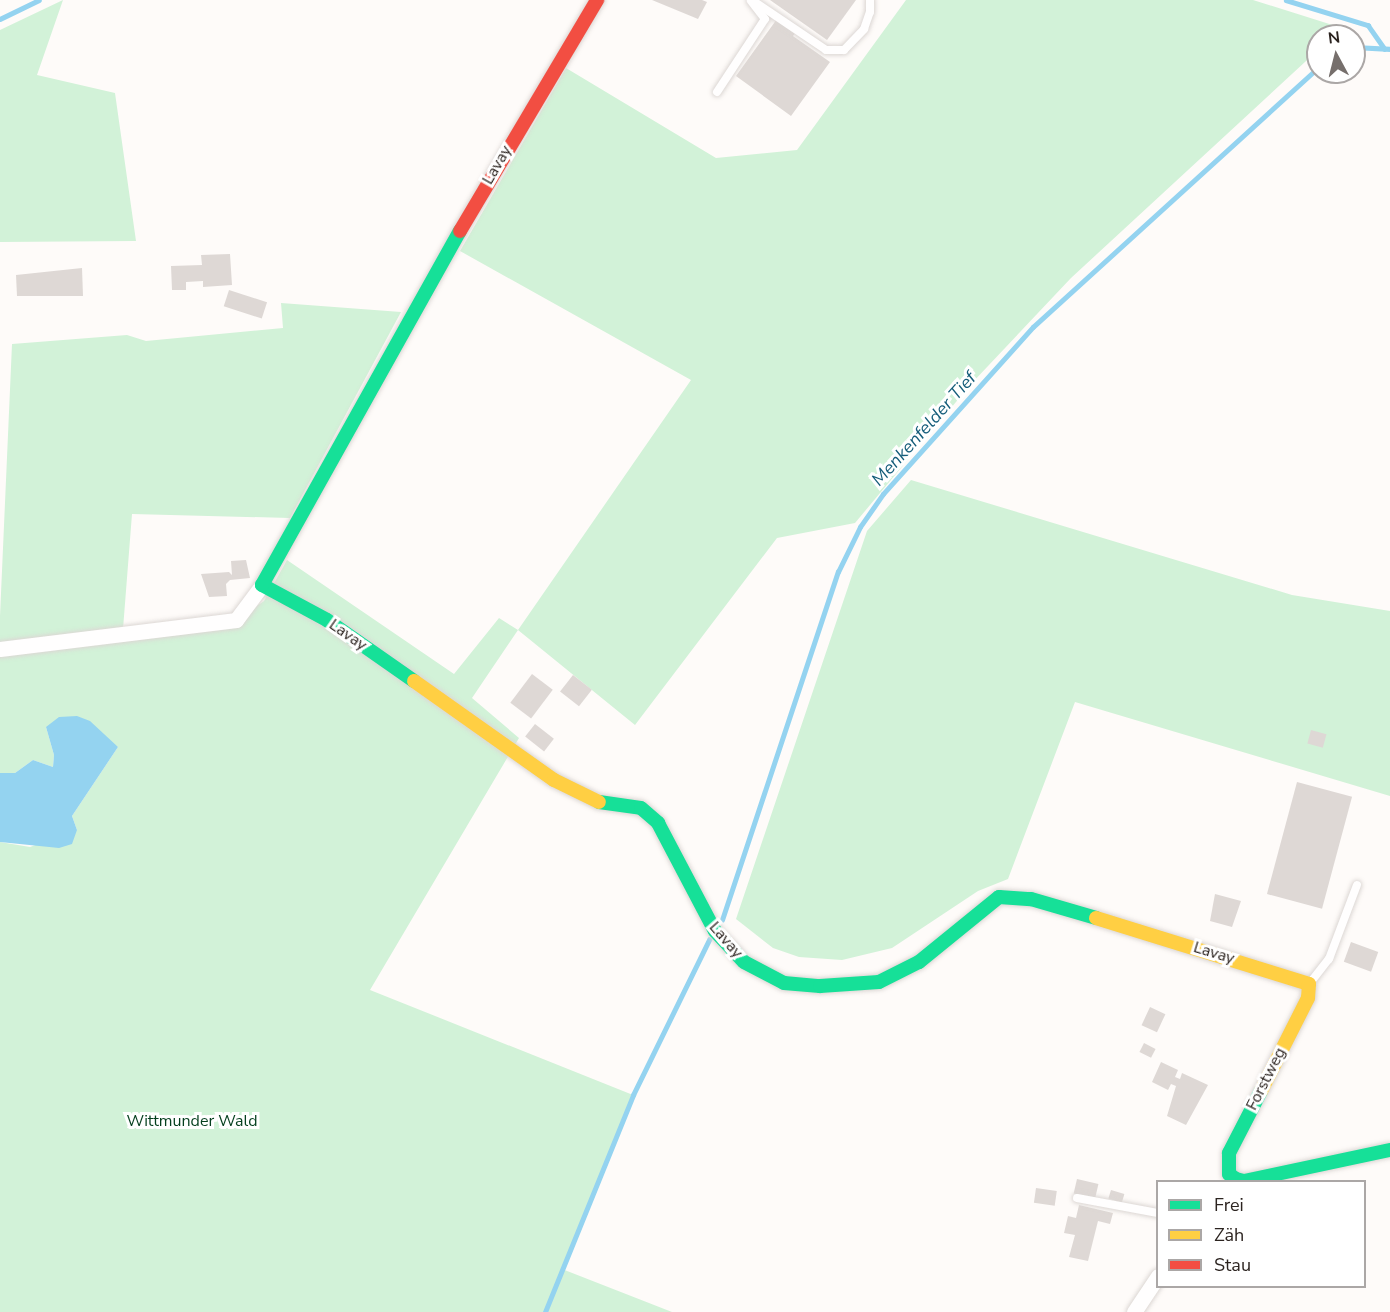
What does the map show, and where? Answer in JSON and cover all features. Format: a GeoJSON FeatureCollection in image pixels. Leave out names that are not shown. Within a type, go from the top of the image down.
{"type":"FeatureCollection","features":[{"type":"Feature","properties":{"kind":"street","name":"Lavay"},"geometry":{"type":"LineString","coordinates":[[0,648],[236,620],[262,585],[501,159],[597,0]]}},
{"type":"Feature","properties":{"kind":"street","name":"Lavay"},"geometry":{"type":"LineString","coordinates":[[262,585],[327,620],[554,780],[608,806],[641,808],[658,823],[715,931],[744,962],[784,983],[820,987],[879,982],[918,962],[999,897],[1015,895],[1302,979],[1309,984]]}},
{"type":"Feature","properties":{"kind":"street","name":"Forstweg"},"geometry":{"type":"LineString","coordinates":[[1226,1178],[1229,1153],[1308,998],[1309,984]]}},
{"type":"Feature","properties":{"kind":"street","name":"Forstweg"},"geometry":{"type":"LineString","coordinates":[[1249,1180],[1390,1150]]}},
{"type":"Feature","properties":{"kind":"street"},"geometry":{"type":"LineString","coordinates":[[1134,1312],[1156,1279]]}},
{"type":"Feature","properties":{"kind":"lane"},"geometry":{"type":"LineString","coordinates":[[751,0],[826,50],[844,50],[864,29],[870,12],[870,0]]}},
{"type":"Feature","properties":{"kind":"lane"},"geometry":{"type":"LineString","coordinates":[[717,92],[765,19],[751,0]]}},
{"type":"Feature","properties":{"kind":"lane"},"geometry":{"type":"LineString","coordinates":[[1309,984],[1329,959],[1357,885]]}},
{"type":"Feature","properties":{"kind":"lane"},"geometry":{"type":"LineString","coordinates":[[1077,1198],[1156,1213]]}},
{"type":"Feature","properties":{"kind":"green space"},"geometry":{"type":"Polygon","coordinates":[[[63,0],[37,75],[115,93],[136,241],[0,242],[0,30],[63,0]]]}},
{"type":"Feature","properties":{"kind":"green space"},"geometry":{"type":"Polygon","coordinates":[[[906,0],[1253,0],[1329,24],[1306,24],[1306,61],[1071,278],[971,384],[855,523],[777,538],[635,725],[518,630],[691,380],[460,251],[566,68],[716,158],[797,150],[906,0]]]}},
{"type":"Feature","properties":{"kind":"green space","name":"Wittmunder Wald"},"geometry":{"type":"Polygon","coordinates":[[[281,303],[401,312],[290,518],[132,514],[123,629],[238,619],[264,601],[287,560],[454,674],[499,618],[518,630],[472,698],[519,738],[370,990],[633,1095],[562,1269],[672,1312],[0,1312],[0,842],[30,847],[77,830],[72,816],[118,747],[46,727],[54,755],[53,767],[33,760],[15,773],[0,773],[0,616],[12,344],[127,335],[146,341],[283,328],[281,303]]]}},
{"type":"Feature","properties":{"kind":"green space"},"geometry":{"type":"Polygon","coordinates":[[[911,480],[1292,595],[1390,611],[1390,796],[1075,702],[1008,879],[978,891],[892,948],[842,960],[799,957],[773,948],[736,919],[867,531],[911,480]]]}},
{"type":"Feature","properties":{"kind":"water"},"geometry":{"type":"Polygon","coordinates":[[[77,716],[90,721],[118,747],[72,816],[77,830],[72,844],[59,848],[0,842],[0,773],[15,773],[33,760],[53,767],[54,755],[46,727],[59,717],[77,716]]]}},
{"type":"Feature","properties":{"kind":"building"},"geometry":{"type":"Polygon","coordinates":[[[652,0],[702,0],[707,2],[698,19],[652,0]]]}},
{"type":"Feature","properties":{"kind":"building"},"geometry":{"type":"Polygon","coordinates":[[[770,0],[856,0],[827,40],[770,0]]]}},
{"type":"Feature","properties":{"kind":"building"},"geometry":{"type":"Polygon","coordinates":[[[777,19],[796,32],[793,36],[830,62],[791,116],[736,76],[777,19]]]}},
{"type":"Feature","properties":{"kind":"building"},"geometry":{"type":"Polygon","coordinates":[[[230,254],[232,285],[203,287],[203,281],[186,282],[186,290],[172,290],[171,266],[202,265],[201,255],[230,254]]]}},
{"type":"Feature","properties":{"kind":"building"},"geometry":{"type":"Polygon","coordinates":[[[82,268],[83,296],[17,296],[16,275],[82,268]]]}},
{"type":"Feature","properties":{"kind":"building"},"geometry":{"type":"Polygon","coordinates":[[[229,290],[267,302],[262,319],[224,306],[229,290]]]}},
{"type":"Feature","properties":{"kind":"building"},"geometry":{"type":"Polygon","coordinates":[[[246,560],[250,578],[230,580],[226,584],[227,596],[209,597],[201,574],[229,572],[232,575],[231,561],[246,560]]]}},
{"type":"Feature","properties":{"kind":"building"},"geometry":{"type":"Polygon","coordinates":[[[532,674],[553,690],[531,718],[510,703],[532,674]]]}},
{"type":"Feature","properties":{"kind":"building"},"geometry":{"type":"Polygon","coordinates":[[[573,675],[592,690],[579,706],[560,692],[573,675]]]}},
{"type":"Feature","properties":{"kind":"building"},"geometry":{"type":"Polygon","coordinates":[[[535,724],[554,739],[544,751],[525,737],[535,724]]]}},
{"type":"Feature","properties":{"kind":"building"},"geometry":{"type":"Polygon","coordinates":[[[1311,730],[1326,734],[1323,748],[1307,744],[1311,730]]]}},
{"type":"Feature","properties":{"kind":"building"},"geometry":{"type":"Polygon","coordinates":[[[1297,782],[1352,797],[1322,909],[1267,894],[1297,782]]]}},
{"type":"Feature","properties":{"kind":"building"},"geometry":{"type":"Polygon","coordinates":[[[1215,894],[1241,901],[1232,927],[1210,921],[1215,894]]]}},
{"type":"Feature","properties":{"kind":"building"},"geometry":{"type":"Polygon","coordinates":[[[1351,942],[1378,952],[1371,972],[1344,962],[1351,942]]]}},
{"type":"Feature","properties":{"kind":"building"},"geometry":{"type":"Polygon","coordinates":[[[1150,1007],[1165,1014],[1157,1032],[1142,1025],[1150,1007]]]}},
{"type":"Feature","properties":{"kind":"building"},"geometry":{"type":"Polygon","coordinates":[[[1144,1043],[1156,1049],[1151,1058],[1139,1052],[1144,1043]]]}},
{"type":"Feature","properties":{"kind":"building"},"geometry":{"type":"Polygon","coordinates":[[[1161,1062],[1178,1070],[1175,1077],[1180,1079],[1182,1073],[1208,1085],[1186,1125],[1167,1116],[1176,1086],[1171,1084],[1168,1090],[1152,1082],[1161,1062]]]}},
{"type":"Feature","properties":{"kind":"building"},"geometry":{"type":"Polygon","coordinates":[[[1077,1179],[1098,1184],[1095,1199],[1074,1194],[1077,1179]]]}},
{"type":"Feature","properties":{"kind":"building"},"geometry":{"type":"Polygon","coordinates":[[[1036,1188],[1057,1191],[1055,1206],[1034,1203],[1036,1188]]]}},
{"type":"Feature","properties":{"kind":"building"},"geometry":{"type":"Polygon","coordinates":[[[1111,1190],[1124,1194],[1122,1203],[1108,1199],[1111,1190]]]}},
{"type":"Feature","properties":{"kind":"building"},"geometry":{"type":"Polygon","coordinates":[[[1079,1205],[1113,1213],[1110,1224],[1098,1221],[1088,1261],[1069,1257],[1075,1235],[1064,1233],[1068,1216],[1076,1218],[1079,1205]]]}},
{"type":"Feature","properties":{"kind":"waterway"},"geometry":{"type":"LineString","coordinates":[[0,19],[39,0]]}},
{"type":"Feature","properties":{"kind":"waterway"},"geometry":{"type":"LineString","coordinates":[[1286,0],[1368,25],[1385,49]]}},
{"type":"Feature","properties":{"kind":"waterway","name":"Menkenfelder Tief"},"geometry":{"type":"LineString","coordinates":[[1366,48],[1390,49]]}},
{"type":"Feature","properties":{"kind":"waterway","name":"Menkenfelder Tief"},"geometry":{"type":"LineString","coordinates":[[722,920],[838,572],[860,527],[883,494],[1033,327],[1306,79]]}},
{"type":"Feature","properties":{"kind":"waterway"},"geometry":{"type":"LineString","coordinates":[[545,1312],[633,1095],[709,940]]}},
{"type":"Feature","properties":{"kind":"traffic: fast"},"geometry":{"type":"LineString","coordinates":[[414,681],[327,620],[262,585],[460,231]]}},
{"type":"Feature","properties":{"kind":"traffic: fast"},"geometry":{"type":"LineString","coordinates":[[599,802],[641,808],[658,823],[715,931],[744,962],[784,983],[820,986],[879,982],[919,962],[999,897],[1031,899],[1096,918]]}},
{"type":"Feature","properties":{"kind":"traffic: fast"},"geometry":{"type":"LineString","coordinates":[[1240,1180],[1229,1174],[1229,1153],[1261,1091]]}},
{"type":"Feature","properties":{"kind":"traffic: fast"},"geometry":{"type":"LineString","coordinates":[[1249,1180],[1390,1150]]}},
{"type":"Feature","properties":{"kind":"traffic: slow"},"geometry":{"type":"LineString","coordinates":[[414,681],[554,780],[599,802]]}},
{"type":"Feature","properties":{"kind":"traffic: slow"},"geometry":{"type":"LineString","coordinates":[[1096,918],[1309,984],[1308,998],[1261,1091]]}},
{"type":"Feature","properties":{"kind":"traffic: jam"},"geometry":{"type":"LineString","coordinates":[[460,231],[597,0]]}}]}
